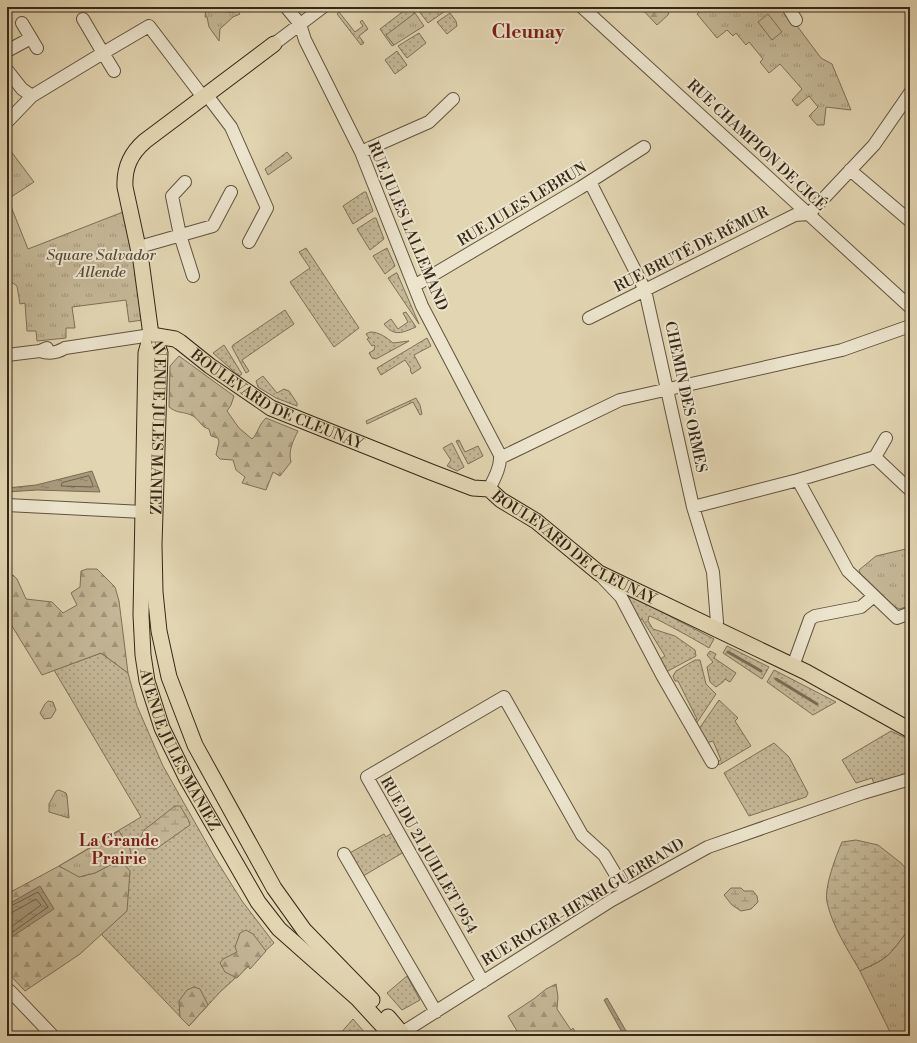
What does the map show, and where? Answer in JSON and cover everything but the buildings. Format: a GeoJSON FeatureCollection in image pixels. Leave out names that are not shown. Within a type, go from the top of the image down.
{"type":"FeatureCollection","features":[{"type":"Feature","properties":{"kind":"main road"},"geometry":{"type":"LineString","coordinates":[[151,335],[139,247],[125,187],[125,178],[129,160],[132,153],[140,145],[274,44]]}},
{"type":"Feature","properties":{"kind":"main road","name":"BOULEVARD DE CLEUNAY"},"geometry":{"type":"LineString","coordinates":[[151,335],[175,339],[260,401],[278,411],[473,488],[489,489],[501,500],[536,521],[576,556],[599,573],[793,666],[910,730]]}},
{"type":"Feature","properties":{"kind":"main road","name":"AVENUE JULES MANIEZ"},"geometry":{"type":"LineString","coordinates":[[151,335],[156,340],[160,354],[154,546],[155,592],[159,631],[169,677],[178,705],[207,769],[283,903],[304,930],[399,1035],[288,938],[263,909],[187,779],[168,741],[153,704],[143,655],[141,615],[146,353],[151,335]]}},
{"type":"Feature","properties":{"kind":"street","name":"RUE JULES LALLEMAND"},"geometry":{"type":"LineString","coordinates":[[286,7],[300,24],[305,40],[361,152],[414,286],[500,458]]}},
{"type":"Feature","properties":{"kind":"street"},"geometry":{"type":"LineString","coordinates":[[274,44],[323,7]]}},
{"type":"Feature","properties":{"kind":"street","name":"RUE CHAMPION DE CICÉ"},"geometry":{"type":"LineString","coordinates":[[582,7],[910,307]]}},
{"type":"Feature","properties":{"kind":"street"},"geometry":{"type":"LineString","coordinates":[[788,7],[796,20]]}},
{"type":"Feature","properties":{"kind":"street"},"geometry":{"type":"LineString","coordinates":[[83,19],[114,71]]}},
{"type":"Feature","properties":{"kind":"street"},"geometry":{"type":"LineString","coordinates":[[7,51],[34,43],[22,23]]}},
{"type":"Feature","properties":{"kind":"street"},"geometry":{"type":"LineString","coordinates":[[7,122],[32,96],[149,26],[231,127],[267,208],[249,242]]}},
{"type":"Feature","properties":{"kind":"street"},"geometry":{"type":"LineString","coordinates":[[7,70],[22,89],[32,96]]}},
{"type":"Feature","properties":{"kind":"street"},"geometry":{"type":"LineString","coordinates":[[809,214],[874,145],[910,93]]}},
{"type":"Feature","properties":{"kind":"street"},"geometry":{"type":"LineString","coordinates":[[361,152],[429,122],[453,99]]}},
{"type":"Feature","properties":{"kind":"street","name":"RUE JULES LEBRUN"},"geometry":{"type":"LineString","coordinates":[[414,286],[590,182],[644,147]]}},
{"type":"Feature","properties":{"kind":"street"},"geometry":{"type":"LineString","coordinates":[[850,170],[910,221]]}},
{"type":"Feature","properties":{"kind":"street"},"geometry":{"type":"LineString","coordinates":[[185,182],[172,196],[180,235],[193,276]]}},
{"type":"Feature","properties":{"kind":"street","name":"CHEMIN DES ORMES"},"geometry":{"type":"LineString","coordinates":[[590,182],[645,290],[693,507],[713,572],[717,622],[715,628]]}},
{"type":"Feature","properties":{"kind":"street"},"geometry":{"type":"LineString","coordinates":[[139,247],[213,226],[230,192]]}},
{"type":"Feature","properties":{"kind":"street","name":"RUE BRUTÉ DE RÉMUR"},"geometry":{"type":"LineString","coordinates":[[589,318],[795,215],[809,214]]}},
{"type":"Feature","properties":{"kind":"street"},"geometry":{"type":"LineString","coordinates":[[489,489],[497,474],[500,458],[620,400],[842,350],[910,326]]}},
{"type":"Feature","properties":{"kind":"street"},"geometry":{"type":"LineString","coordinates":[[7,355],[40,351],[50,353],[65,348],[151,335]]}},
{"type":"Feature","properties":{"kind":"street"},"geometry":{"type":"LineString","coordinates":[[693,507],[798,480],[875,457],[886,438]]}},
{"type":"Feature","properties":{"kind":"street"},"geometry":{"type":"LineString","coordinates":[[875,457],[910,490]]}},
{"type":"Feature","properties":{"kind":"street"},"geometry":{"type":"LineString","coordinates":[[798,480],[848,571],[897,618],[910,613]]}},
{"type":"Feature","properties":{"kind":"street"},"geometry":{"type":"LineString","coordinates":[[7,505],[143,512]]}},
{"type":"Feature","properties":{"kind":"street"},"geometry":{"type":"LineString","coordinates":[[599,573],[621,597],[662,675],[712,762]]}},
{"type":"Feature","properties":{"kind":"street"},"geometry":{"type":"LineString","coordinates":[[793,666],[810,619],[815,616],[861,607],[874,596]]}},
{"type":"Feature","properties":{"kind":"street","name":"RUE DU 21 JUILLET 1954"},"geometry":{"type":"LineString","coordinates":[[483,982],[367,777],[504,697],[582,835],[604,855],[626,892]]}},
{"type":"Feature","properties":{"kind":"street","name":"RUE ROGER-HENRI GUERRAND"},"geometry":{"type":"LineString","coordinates":[[399,1035],[626,892],[708,847],[862,793],[910,779]]}},
{"type":"Feature","properties":{"kind":"street"},"geometry":{"type":"LineString","coordinates":[[344,854],[436,1012]]}},
{"type":"Feature","properties":{"kind":"street"},"geometry":{"type":"LineString","coordinates":[[10,991],[53,1036]]}},
{"type":"Feature","properties":{"kind":"green space"},"geometry":{"type":"Polygon","coordinates":[[[206,7],[229,12],[238,11],[240,14],[233,17],[220,29],[219,41],[209,27],[207,17],[205,17],[206,7]]]}},
{"type":"Feature","properties":{"kind":"green space"},"geometry":{"type":"Polygon","coordinates":[[[409,7],[415,13],[387,35],[394,45],[392,46],[380,29],[409,7]]]}},
{"type":"Feature","properties":{"kind":"green space"},"geometry":{"type":"Polygon","coordinates":[[[421,7],[451,7],[428,23],[418,10],[421,7]]]}},
{"type":"Feature","properties":{"kind":"green space"},"geometry":{"type":"Polygon","coordinates":[[[640,7],[664,7],[669,12],[668,15],[657,25],[640,7]]]}},
{"type":"Feature","properties":{"kind":"green space"},"geometry":{"type":"Polygon","coordinates":[[[705,7],[783,7],[821,58],[832,64],[851,110],[826,107],[824,125],[817,125],[809,116],[818,107],[809,96],[797,106],[792,100],[802,89],[780,64],[769,73],[760,62],[763,59],[749,42],[746,45],[736,33],[733,36],[727,30],[717,38],[697,14],[705,7]]]}},
{"type":"Feature","properties":{"kind":"green space"},"geometry":{"type":"Polygon","coordinates":[[[339,12],[355,32],[363,26],[360,22],[362,20],[368,29],[359,36],[364,43],[361,45],[337,14],[339,12]]]}},
{"type":"Feature","properties":{"kind":"green space"},"geometry":{"type":"Polygon","coordinates":[[[415,13],[424,26],[394,45],[386,35],[415,13]]]}},
{"type":"Feature","properties":{"kind":"green space"},"geometry":{"type":"Polygon","coordinates":[[[450,13],[456,21],[457,26],[447,34],[437,22],[450,13]]]}},
{"type":"Feature","properties":{"kind":"green space"},"geometry":{"type":"Polygon","coordinates":[[[768,14],[782,32],[772,40],[758,22],[768,14]]]}},
{"type":"Feature","properties":{"kind":"green space"},"geometry":{"type":"Polygon","coordinates":[[[419,33],[426,43],[407,58],[398,46],[419,33]]]}},
{"type":"Feature","properties":{"kind":"green space"},"geometry":{"type":"Polygon","coordinates":[[[397,51],[407,65],[395,74],[385,60],[397,51]]]}},
{"type":"Feature","properties":{"kind":"green space","name":"Square Salvador Allende"},"geometry":{"type":"Polygon","coordinates":[[[7,146],[34,182],[8,199],[28,249],[123,212],[149,319],[129,322],[126,300],[72,307],[75,328],[66,328],[66,338],[37,341],[36,331],[27,331],[25,303],[20,304],[17,286],[7,279],[7,146]]]}},
{"type":"Feature","properties":{"kind":"green space"},"geometry":{"type":"Polygon","coordinates":[[[287,152],[292,158],[268,175],[265,169],[287,152]]]}},
{"type":"Feature","properties":{"kind":"green space"},"geometry":{"type":"Polygon","coordinates":[[[366,192],[373,211],[353,224],[343,206],[366,192]]]}},
{"type":"Feature","properties":{"kind":"green space"},"geometry":{"type":"Polygon","coordinates":[[[376,218],[384,239],[370,250],[357,229],[376,218]]]}},
{"type":"Feature","properties":{"kind":"green space"},"geometry":{"type":"Polygon","coordinates":[[[306,248],[359,328],[334,347],[290,282],[310,268],[299,252],[306,248]]]}},
{"type":"Feature","properties":{"kind":"green space"},"geometry":{"type":"Polygon","coordinates":[[[387,248],[395,266],[385,274],[373,256],[387,248]]]}},
{"type":"Feature","properties":{"kind":"green space"},"geometry":{"type":"Polygon","coordinates":[[[397,273],[419,324],[388,278],[397,273]]]}},
{"type":"Feature","properties":{"kind":"green space"},"geometry":{"type":"Polygon","coordinates":[[[285,310],[294,324],[242,360],[249,371],[246,373],[232,347],[233,345],[285,310]]]}},
{"type":"Feature","properties":{"kind":"green space"},"geometry":{"type":"Polygon","coordinates":[[[406,312],[416,327],[398,333],[391,331],[384,324],[391,319],[398,329],[408,322],[403,313],[406,312]]]}},
{"type":"Feature","properties":{"kind":"green space"},"geometry":{"type":"Polygon","coordinates":[[[370,332],[382,335],[393,343],[409,341],[376,359],[372,358],[369,353],[374,350],[375,346],[372,346],[367,339],[369,338],[366,334],[370,332]]]}},
{"type":"Feature","properties":{"kind":"green space"},"geometry":{"type":"Polygon","coordinates":[[[427,338],[431,346],[414,355],[421,368],[412,374],[411,369],[405,360],[381,375],[377,368],[427,338]]]}},
{"type":"Feature","properties":{"kind":"green space"},"geometry":{"type":"Polygon","coordinates":[[[224,345],[242,374],[239,376],[213,353],[224,345]]]}},
{"type":"Feature","properties":{"kind":"green space"},"geometry":{"type":"Polygon","coordinates":[[[179,356],[234,396],[227,411],[239,428],[252,439],[266,418],[298,431],[291,450],[291,462],[280,476],[273,472],[266,490],[242,483],[245,477],[236,470],[233,460],[220,459],[216,455],[219,442],[218,438],[211,436],[209,429],[206,428],[194,416],[175,411],[169,407],[170,366],[179,356]]]}},
{"type":"Feature","properties":{"kind":"green space"},"geometry":{"type":"Polygon","coordinates":[[[263,376],[277,393],[284,389],[289,391],[297,403],[297,406],[276,398],[258,387],[256,381],[263,376]]]}},
{"type":"Feature","properties":{"kind":"green space"},"geometry":{"type":"Polygon","coordinates":[[[416,398],[420,405],[422,414],[420,415],[413,402],[367,424],[366,421],[416,398]]]}},
{"type":"Feature","properties":{"kind":"green space"},"geometry":{"type":"Polygon","coordinates":[[[459,440],[465,452],[478,446],[483,456],[468,464],[456,441],[459,440]]]}},
{"type":"Feature","properties":{"kind":"green space"},"geometry":{"type":"Polygon","coordinates":[[[452,443],[464,467],[457,471],[447,466],[451,460],[443,448],[452,443]]]}},
{"type":"Feature","properties":{"kind":"green space"},"geometry":{"type":"Polygon","coordinates":[[[910,548],[910,606],[899,609],[860,573],[859,570],[876,556],[910,548]]]}},
{"type":"Feature","properties":{"kind":"green space"},"geometry":{"type":"Polygon","coordinates":[[[87,569],[97,569],[115,587],[119,601],[128,673],[101,653],[42,675],[7,618],[7,577],[13,575],[17,579],[26,599],[52,602],[63,613],[77,605],[71,593],[80,587],[81,571],[87,569]]]}},
{"type":"Feature","properties":{"kind":"green space"},"geometry":{"type":"Polygon","coordinates":[[[623,592],[714,639],[709,648],[649,616],[648,621],[653,629],[675,636],[695,650],[696,656],[666,672],[659,660],[665,656],[642,619],[638,622],[623,592]]]}},
{"type":"Feature","properties":{"kind":"green space"},"geometry":{"type":"Polygon","coordinates":[[[727,646],[769,667],[762,679],[723,653],[727,646]]]}},
{"type":"Feature","properties":{"kind":"green space"},"geometry":{"type":"Polygon","coordinates":[[[710,651],[716,654],[714,658],[736,673],[730,682],[725,679],[716,687],[710,682],[707,667],[713,662],[707,655],[710,651]]]}},
{"type":"Feature","properties":{"kind":"green space"},"geometry":{"type":"Polygon","coordinates":[[[101,653],[128,673],[137,706],[163,766],[215,858],[242,901],[274,943],[220,992],[189,1026],[101,934],[127,911],[95,873],[59,866],[141,817],[54,670],[101,653]]]}},
{"type":"Feature","properties":{"kind":"green space"},"geometry":{"type":"Polygon","coordinates":[[[695,660],[700,660],[706,684],[716,694],[696,724],[694,721],[697,719],[678,681],[675,681],[673,676],[676,671],[695,660]]]}},
{"type":"Feature","properties":{"kind":"green space"},"geometry":{"type":"Polygon","coordinates":[[[774,670],[836,702],[813,715],[767,682],[774,670]]]}},
{"type":"Feature","properties":{"kind":"green space"},"geometry":{"type":"Polygon","coordinates":[[[719,700],[738,718],[735,721],[751,746],[719,765],[717,762],[721,760],[713,741],[707,743],[699,729],[719,700]]]}},
{"type":"Feature","properties":{"kind":"green space"},"geometry":{"type":"Polygon","coordinates":[[[48,701],[53,702],[56,710],[51,718],[44,719],[40,713],[48,701]]]}},
{"type":"Feature","properties":{"kind":"green space"},"geometry":{"type":"Polygon","coordinates":[[[891,731],[910,740],[910,773],[874,784],[872,778],[856,783],[842,760],[891,731]]]}},
{"type":"Feature","properties":{"kind":"green space"},"geometry":{"type":"Polygon","coordinates":[[[774,743],[789,757],[808,793],[806,797],[749,816],[724,773],[774,743]]]}},
{"type":"Feature","properties":{"kind":"green space"},"geometry":{"type":"Polygon","coordinates":[[[59,790],[66,793],[69,818],[49,812],[49,804],[56,791],[59,790]]]}},
{"type":"Feature","properties":{"kind":"green space"},"geometry":{"type":"Polygon","coordinates":[[[175,806],[180,806],[190,825],[156,849],[146,848],[141,836],[144,830],[175,806]]]}},
{"type":"Feature","properties":{"kind":"green space"},"geometry":{"type":"Polygon","coordinates":[[[119,831],[130,849],[131,855],[125,865],[120,860],[95,873],[79,877],[59,866],[119,831]]]}},
{"type":"Feature","properties":{"kind":"green space"},"geometry":{"type":"Polygon","coordinates":[[[392,833],[404,852],[358,879],[346,855],[384,834],[386,837],[392,833]]]}},
{"type":"Feature","properties":{"kind":"green space"},"geometry":{"type":"Polygon","coordinates":[[[856,840],[878,845],[901,863],[910,873],[910,929],[889,955],[877,963],[860,971],[836,929],[827,902],[827,888],[831,872],[842,842],[856,840]]]}},
{"type":"Feature","properties":{"kind":"green space"},"geometry":{"type":"Polygon","coordinates":[[[120,860],[130,871],[127,911],[80,954],[25,991],[7,972],[7,894],[59,866],[80,876],[95,873],[120,860]]]}},
{"type":"Feature","properties":{"kind":"green space"},"geometry":{"type":"Polygon","coordinates":[[[731,888],[741,888],[744,891],[753,891],[757,896],[758,902],[751,909],[741,911],[732,905],[724,895],[731,888]]]}},
{"type":"Feature","properties":{"kind":"green space"},"geometry":{"type":"Polygon","coordinates":[[[910,929],[910,1036],[892,1036],[860,971],[877,963],[889,955],[910,929]]]}},
{"type":"Feature","properties":{"kind":"green space"},"geometry":{"type":"Polygon","coordinates":[[[246,930],[253,934],[266,951],[250,969],[248,966],[237,978],[225,972],[220,963],[223,959],[237,952],[235,947],[240,933],[246,930]]]}},
{"type":"Feature","properties":{"kind":"green space"},"geometry":{"type":"Polygon","coordinates":[[[407,976],[420,1000],[402,1010],[387,993],[407,976]]]}},
{"type":"Feature","properties":{"kind":"green space"},"geometry":{"type":"Polygon","coordinates":[[[556,984],[558,997],[557,1009],[571,1030],[573,1028],[577,1036],[520,1036],[508,1016],[546,989],[556,984]]]}},
{"type":"Feature","properties":{"kind":"green space"},"geometry":{"type":"Polygon","coordinates":[[[194,987],[200,989],[208,1005],[189,1026],[180,1017],[179,1001],[187,990],[194,987]]]}},
{"type":"Feature","properties":{"kind":"green space"},"geometry":{"type":"Polygon","coordinates":[[[353,1019],[366,1034],[363,1036],[338,1036],[353,1019]]]}},
{"type":"Feature","properties":{"kind":"water"},"geometry":{"type":"Polygon","coordinates":[[[92,471],[100,492],[37,490],[7,492],[7,488],[36,485],[92,471]]]}},
{"type":"Feature","properties":{"kind":"water"},"geometry":{"type":"Polygon","coordinates":[[[40,886],[54,909],[7,940],[7,905],[40,886]]]}},
{"type":"Feature","properties":{"kind":"water"},"geometry":{"type":"Polygon","coordinates":[[[607,998],[629,1036],[624,1036],[604,1000],[607,998]]]}},
{"type":"Feature","properties":{"kind":"waterway"},"geometry":{"type":"LineString","coordinates":[[728,652],[761,671]]}},
{"type":"Feature","properties":{"kind":"waterway"},"geometry":{"type":"LineString","coordinates":[[776,679],[817,704]]}},
{"type":"Feature","properties":{"kind":"district","name":"Cleunay"},"geometry":{"type":"Point","coordinates":[528,31]}},
{"type":"Feature","properties":{"kind":"district","name":"La Grande Prairie"},"geometry":{"type":"Point","coordinates":[119,849]}}]}
